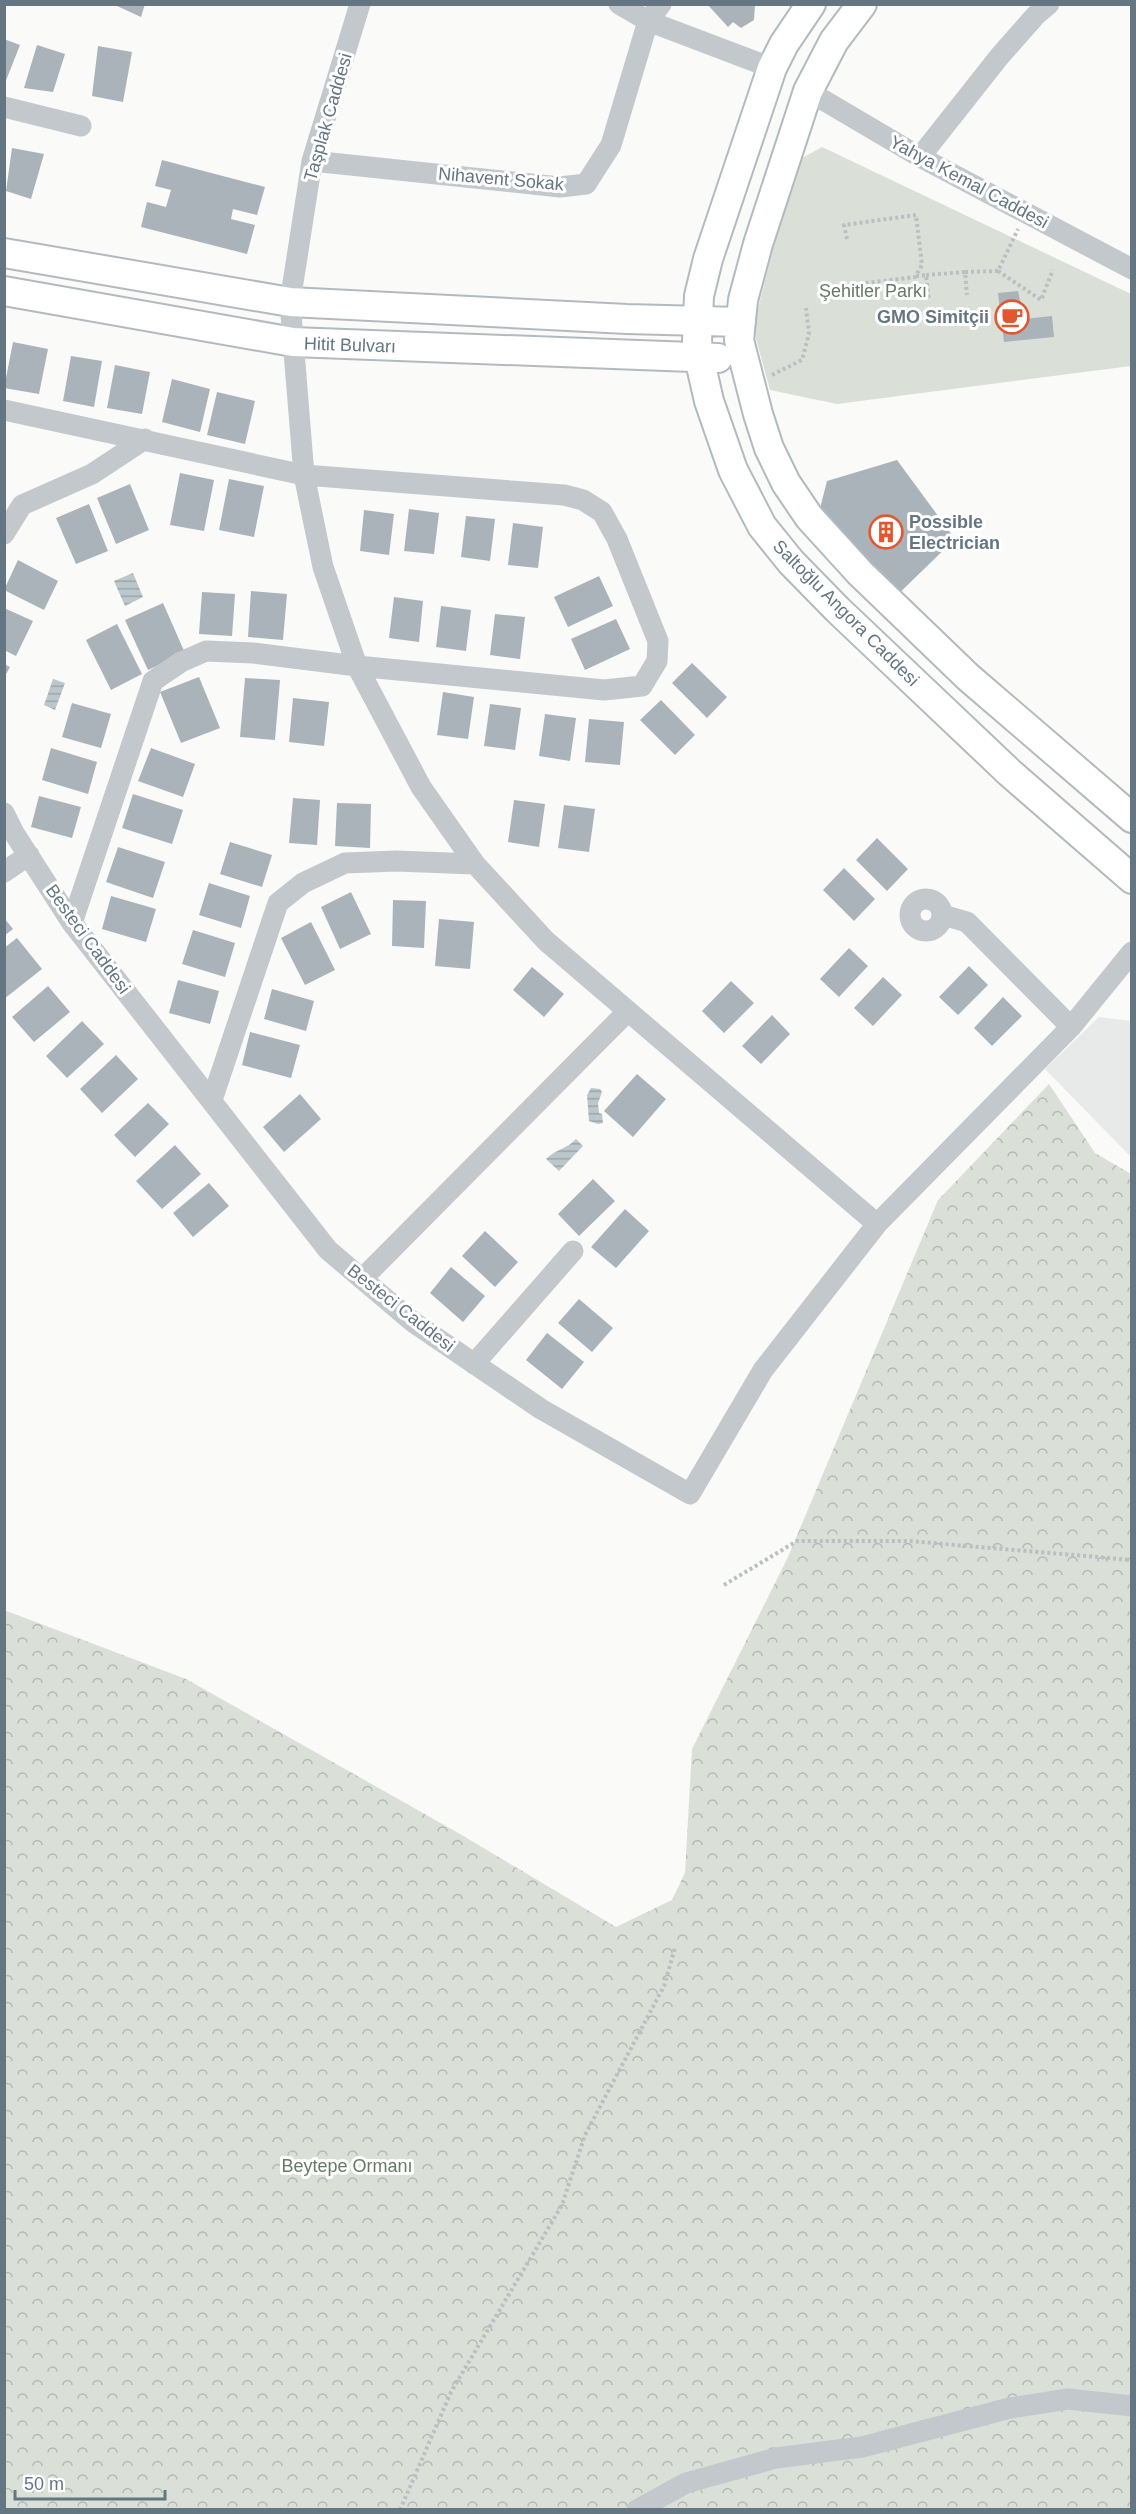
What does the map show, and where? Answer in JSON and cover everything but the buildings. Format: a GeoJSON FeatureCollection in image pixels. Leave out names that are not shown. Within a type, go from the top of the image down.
{"type":"FeatureCollection","features":[{"type":"Feature","properties":{"kind":"street","name":"Taşplak Caddesi"},"geometry":{"type":"LineString","coordinates":[[360,4],[312,161],[290,302],[304,475],[323,567],[357,666],[421,787],[475,864],[546,941],[876,1224]]}},
{"type":"Feature","properties":{"kind":"street"},"geometry":{"type":"LineString","coordinates":[[619,4],[655,13],[772,68],[808,91]]}},
{"type":"Feature","properties":{"kind":"street","name":"Saltoğlu Angora Caddesi"},"geometry":{"type":"LineString","coordinates":[[811,4],[784,44],[772,68],[708,259],[699,296],[696,322],[699,357],[712,410],[747,500],[773,541],[838,610],[916,685],[1010,773],[1131,879]]}},
{"type":"Feature","properties":{"kind":"street"},"geometry":{"type":"LineString","coordinates":[[862,4],[834,41],[808,91],[749,274],[739,340],[750,387],[769,448],[786,483],[829,541],[968,677],[1131,819]]}},
{"type":"Feature","properties":{"kind":"street"},"geometry":{"type":"LineString","coordinates":[[920,156],[999,57],[1036,15],[1049,4]]}},
{"type":"Feature","properties":{"kind":"street","name":"Nihavent Sokak"},"geometry":{"type":"LineString","coordinates":[[312,161],[560,187],[586,184],[611,145],[655,13]]}},
{"type":"Feature","properties":{"kind":"street","name":"Yahya Kemal Caddesi"},"geometry":{"type":"LineString","coordinates":[[808,91],[920,156],[1131,269]]}},
{"type":"Feature","properties":{"kind":"street"},"geometry":{"type":"LineString","coordinates":[[4,107],[81,126]]}},
{"type":"Feature","properties":{"kind":"street"},"geometry":{"type":"LineString","coordinates":[[4,253],[290,302],[696,322],[741,322]]}},
{"type":"Feature","properties":{"kind":"street","name":"Hitit Bulvarı"},"geometry":{"type":"LineString","coordinates":[[4,291],[293,342],[743,359]]}},
{"type":"Feature","properties":{"kind":"street"},"geometry":{"type":"LineString","coordinates":[[4,410],[304,475],[564,495],[582,500],[602,512],[612,530],[658,641],[657,661],[642,687],[604,690],[357,666],[253,653],[206,651],[181,662],[153,681],[72,923]]}},
{"type":"Feature","properties":{"kind":"street"},"geometry":{"type":"LineString","coordinates":[[4,534],[22,505],[92,474],[145,439]]}},
{"type":"Feature","properties":{"kind":"street","name":"Besteci Caddesi"},"geometry":{"type":"LineString","coordinates":[[4,813],[72,923],[328,1250],[413,1322],[474,1364],[541,1409],[690,1494],[763,1370],[876,1224]]}},
{"type":"Feature","properties":{"kind":"street"},"geometry":{"type":"LineString","coordinates":[[4,872],[29,855]]}},
{"type":"Feature","properties":{"kind":"street"},"geometry":{"type":"LineString","coordinates":[[212,1100],[278,903],[303,883],[345,863],[396,861],[475,864]]}},
{"type":"Feature","properties":{"kind":"street"},"geometry":{"type":"LineString","coordinates":[[943,915],[967,922],[1071,1028]]}},
{"type":"Feature","properties":{"kind":"street"},"geometry":{"type":"LineString","coordinates":[[876,1224],[1071,1028],[1131,952]]}},
{"type":"Feature","properties":{"kind":"street"},"geometry":{"type":"LineString","coordinates":[[362,1279],[628,1011]]}},
{"type":"Feature","properties":{"kind":"street"},"geometry":{"type":"LineString","coordinates":[[474,1364],[573,1251]]}},
{"type":"Feature","properties":{"kind":"street"},"geometry":{"type":"LineString","coordinates":[[637,2510],[686,2483],[776,2458],[862,2447],[1010,2408],[1068,2399],[1131,2406]]}},
{"type":"Feature","properties":{"kind":"path"},"geometry":{"type":"LineString","coordinates":[[998,271],[1025,212]]}},
{"type":"Feature","properties":{"kind":"path"},"geometry":{"type":"LineString","coordinates":[[847,239],[844,225],[916,215],[922,265],[915,276]]}},
{"type":"Feature","properties":{"kind":"path"},"geometry":{"type":"LineString","coordinates":[[850,285],[915,276],[998,271],[1041,300],[1053,270]]}},
{"type":"Feature","properties":{"kind":"path"},"geometry":{"type":"LineString","coordinates":[[965,272],[968,295]]}},
{"type":"Feature","properties":{"kind":"path"},"geometry":{"type":"LineString","coordinates":[[926,275],[929,299]]}},
{"type":"Feature","properties":{"kind":"path"},"geometry":{"type":"LineString","coordinates":[[750,387],[802,360],[809,334],[806,308]]}},
{"type":"Feature","properties":{"kind":"path"},"geometry":{"type":"LineString","coordinates":[[724,1585],[798,1541],[909,1541],[1131,1560]]}},
{"type":"Feature","properties":{"kind":"path"},"geometry":{"type":"LineString","coordinates":[[400,2510],[451,2392],[562,2205],[585,2134],[664,1986],[675,1948]]}},
{"type":"Feature","properties":{"kind":"shaded area"},"geometry":{"type":"Polygon","coordinates":[[[133,573],[143,597],[125,606],[114,581],[133,573]]]}},
{"type":"Feature","properties":{"kind":"shaded area"},"geometry":{"type":"Polygon","coordinates":[[[53,679],[65,683],[55,710],[44,705],[53,679]]]}},
{"type":"Feature","properties":{"kind":"shaded area"},"geometry":{"type":"Polygon","coordinates":[[[1099,1017],[1131,1021],[1131,1157],[1045,1069],[1099,1017]]]}},
{"type":"Feature","properties":{"kind":"shaded area"},"geometry":{"type":"Polygon","coordinates":[[[591,1088],[600,1089],[602,1092],[598,1103],[603,1123],[589,1121],[587,1095],[591,1088]]]}},
{"type":"Feature","properties":{"kind":"shaded area"},"geometry":{"type":"Polygon","coordinates":[[[576,1139],[583,1146],[559,1171],[546,1159],[576,1139]]]}},
{"type":"Feature","properties":{"kind":"green space","name":"Şehitler Parkı"},"geometry":{"type":"Polygon","coordinates":[[[822,147],[1131,294],[1131,366],[837,404],[770,390],[753,328],[795,162],[822,147]]]}},
{"type":"Feature","properties":{"kind":"green space","name":"Beytepe Ormanı"},"geometry":{"type":"Polygon","coordinates":[[[1049,1084],[1095,1153],[1131,1174],[1131,2509],[5,2509],[4,1610],[186,1679],[460,1834],[616,1927],[672,1900],[685,1873],[692,1749],[788,1557],[938,1200],[1049,1084]]]}},
{"type":"Feature","properties":{"kind":"place","name":"GMO Simitçii"},"geometry":{"type":"Point","coordinates":[1012,317]}},
{"type":"Feature","properties":{"kind":"place","name":"Possible Electrician"},"geometry":{"type":"Point","coordinates":[886,532]}}]}
